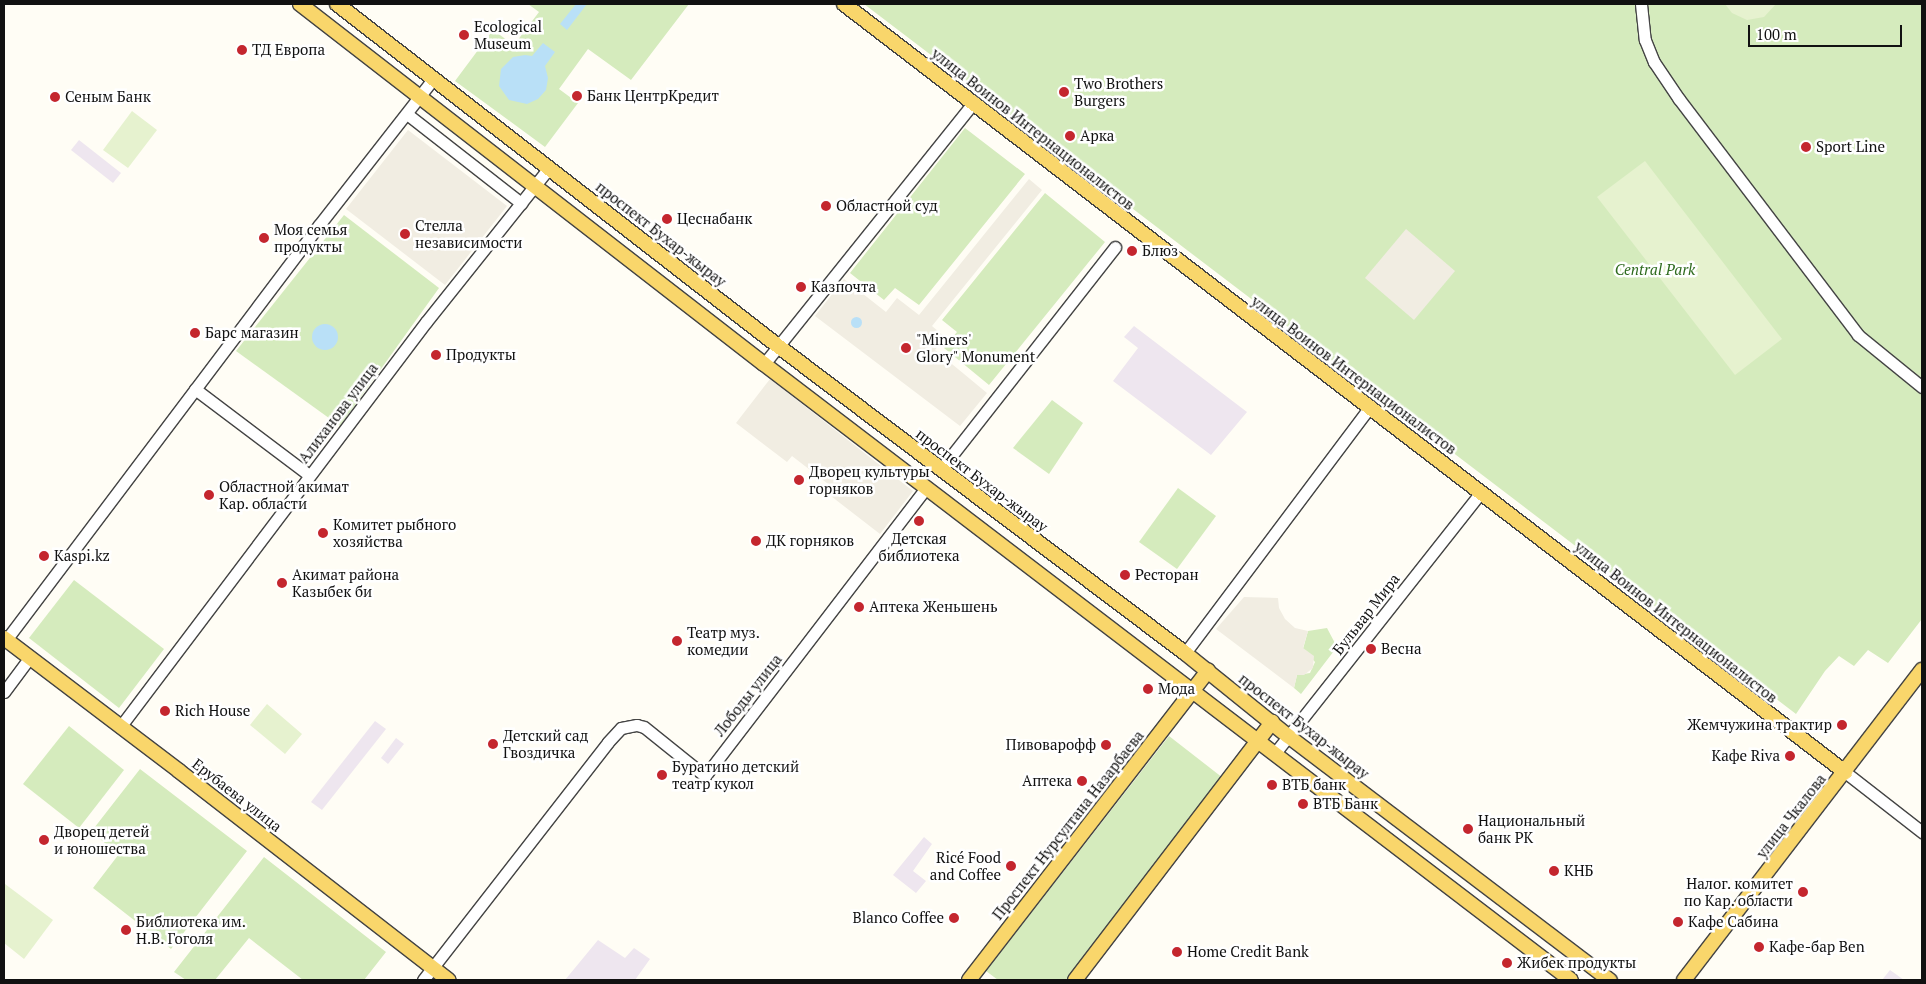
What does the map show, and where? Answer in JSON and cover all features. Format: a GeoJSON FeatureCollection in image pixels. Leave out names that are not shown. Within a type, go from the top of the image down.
{"type":"FeatureCollection","features":[{"type":"Feature","properties":{"kind":"main road"},"geometry":{"type":"LineString","coordinates":[[300,4],[764,364],[1571,980],[1585,962]]}},
{"type":"Feature","properties":{"kind":"main road","name":"проспект Бухар-жырау"},"geometry":{"type":"LineString","coordinates":[[337,4],[778,346],[1185,653],[1288,736],[1610,980]]}},
{"type":"Feature","properties":{"kind":"main road","name":"улица Воинов Интернационалистов"},"geometry":{"type":"LineString","coordinates":[[844,4],[1845,772]]}},
{"type":"Feature","properties":{"kind":"main road","name":"Ерубаева улица"},"geometry":{"type":"LineString","coordinates":[[5,639],[179,771],[448,980]]}},
{"type":"Feature","properties":{"kind":"main road","name":"улица Чкалова"},"geometry":{"type":"LineString","coordinates":[[1684,980],[1922,670]]}},
{"type":"Feature","properties":{"kind":"main road","name":"Проспект Нурсултана Назарбаева"},"geometry":{"type":"LineString","coordinates":[[969,980],[1208,671]]}},
{"type":"Feature","properties":{"kind":"main road"},"geometry":{"type":"LineString","coordinates":[[1075,980],[1272,722]]}},
{"type":"Feature","properties":{"kind":"street"},"geometry":{"type":"LineString","coordinates":[[1641,4],[1647,46],[1654,62],[1679,99],[1858,335],[1922,387]]}},
{"type":"Feature","properties":{"kind":"street"},"geometry":{"type":"LineString","coordinates":[[5,639],[319,225],[434,79]]}},
{"type":"Feature","properties":{"kind":"street"},"geometry":{"type":"LineString","coordinates":[[764,364],[974,102]]}},
{"type":"Feature","properties":{"kind":"street"},"geometry":{"type":"LineString","coordinates":[[406,114],[521,203]]}},
{"type":"Feature","properties":{"kind":"street","name":"Алиханова улица"},"geometry":{"type":"LineString","coordinates":[[120,727],[426,322],[549,168]]}},
{"type":"Feature","properties":{"kind":"street"},"geometry":{"type":"LineString","coordinates":[[941,469],[1115,247]]}},
{"type":"Feature","properties":{"kind":"street"},"geometry":{"type":"LineString","coordinates":[[195,389],[309,475]]}},
{"type":"Feature","properties":{"kind":"street"},"geometry":{"type":"LineString","coordinates":[[1185,653],[1370,407]]}},
{"type":"Feature","properties":{"kind":"street","name":"Лободы улица"},"geometry":{"type":"LineString","coordinates":[[423,980],[608,742],[621,728],[637,725],[644,727],[705,776],[927,487]]}},
{"type":"Feature","properties":{"kind":"street","name":"Бульвар Мира"},"geometry":{"type":"LineString","coordinates":[[1275,753],[1481,492]]}},
{"type":"Feature","properties":{"kind":"street"},"geometry":{"type":"LineString","coordinates":[[4,692],[30,657]]}},
{"type":"Feature","properties":{"kind":"street"},"geometry":{"type":"LineString","coordinates":[[1845,772],[1922,832]]}},
{"type":"Feature","properties":{"kind":"shaded area"},"geometry":{"type":"Polygon","coordinates":[[[408,130],[507,206],[445,285],[346,209],[408,130]]]}},
{"type":"Feature","properties":{"kind":"shaded area"},"geometry":{"type":"Polygon","coordinates":[[[79,140],[121,173],[113,183],[71,150],[79,140]]]}},
{"type":"Feature","properties":{"kind":"shaded area"},"geometry":{"type":"Polygon","coordinates":[[[1029,179],[1042,190],[932,326],[945,337],[935,350],[987,393],[960,426],[815,316],[844,279],[886,312],[897,298],[919,315],[1029,179]]]}},
{"type":"Feature","properties":{"kind":"shaded area"},"geometry":{"type":"Polygon","coordinates":[[[1406,229],[1455,271],[1414,320],[1365,278],[1406,229]]]}},
{"type":"Feature","properties":{"kind":"shaded area"},"geometry":{"type":"Polygon","coordinates":[[[1134,326],[1247,412],[1211,455],[1113,381],[1138,348],[1124,337],[1134,326]]]}},
{"type":"Feature","properties":{"kind":"shaded area"},"geometry":{"type":"Polygon","coordinates":[[[770,379],[913,491],[880,534],[827,493],[832,487],[792,456],[787,462],[736,423],[770,379]]]}},
{"type":"Feature","properties":{"kind":"shaded area"},"geometry":{"type":"Polygon","coordinates":[[[1244,597],[1278,598],[1279,608],[1285,619],[1295,628],[1308,631],[1303,648],[1314,656],[1313,668],[1304,675],[1297,675],[1294,688],[1216,629],[1244,597]]]}},
{"type":"Feature","properties":{"kind":"shaded area"},"geometry":{"type":"Polygon","coordinates":[[[375,721],[386,729],[322,810],[311,802],[375,721]]]}},
{"type":"Feature","properties":{"kind":"shaded area"},"geometry":{"type":"Polygon","coordinates":[[[396,738],[404,744],[388,764],[381,758],[396,738]]]}},
{"type":"Feature","properties":{"kind":"shaded area"},"geometry":{"type":"Polygon","coordinates":[[[924,837],[932,844],[913,871],[926,881],[916,893],[893,875],[924,837]]]}},
{"type":"Feature","properties":{"kind":"shaded area"},"geometry":{"type":"Polygon","coordinates":[[[598,940],[625,958],[634,948],[650,959],[635,980],[565,980],[598,940]]]}},
{"type":"Feature","properties":{"kind":"shaded area"},"geometry":{"type":"Polygon","coordinates":[[[1890,970],[1904,980],[1882,980],[1890,970]]]}},
{"type":"Feature","properties":{"kind":"green space"},"geometry":{"type":"Polygon","coordinates":[[[528,4],[689,4],[631,80],[588,49],[559,89],[578,103],[545,147],[455,81],[493,30],[514,45],[539,12],[528,4]]]}},
{"type":"Feature","properties":{"kind":"green space","name":"Central Park"},"geometry":{"type":"Polygon","coordinates":[[[864,4],[1922,4],[1922,619],[1888,663],[1868,650],[1854,666],[1839,656],[1825,671],[1796,714],[864,4]]]}},
{"type":"Feature","properties":{"kind":"green space"},"geometry":{"type":"Polygon","coordinates":[[[1725,4],[1776,4],[1764,17],[1747,20],[1732,13],[1725,4]]]}},
{"type":"Feature","properties":{"kind":"green space"},"geometry":{"type":"Polygon","coordinates":[[[132,111],[157,130],[128,168],[103,150],[132,111]]]}},
{"type":"Feature","properties":{"kind":"green space"},"geometry":{"type":"Polygon","coordinates":[[[965,128],[1025,174],[919,305],[895,288],[884,300],[850,273],[965,128]]]}},
{"type":"Feature","properties":{"kind":"green space"},"geometry":{"type":"Polygon","coordinates":[[[1645,161],[1782,339],[1735,375],[1597,197],[1645,161]]]}},
{"type":"Feature","properties":{"kind":"green space"},"geometry":{"type":"Polygon","coordinates":[[[1045,193],[1105,242],[989,385],[944,348],[957,332],[942,320],[1045,193]]]}},
{"type":"Feature","properties":{"kind":"green space"},"geometry":{"type":"Polygon","coordinates":[[[344,215],[439,288],[340,426],[236,351],[344,215]]]}},
{"type":"Feature","properties":{"kind":"green space"},"geometry":{"type":"Polygon","coordinates":[[[1052,400],[1083,423],[1049,474],[1013,448],[1052,400]]]}},
{"type":"Feature","properties":{"kind":"green space"},"geometry":{"type":"Polygon","coordinates":[[[1178,488],[1216,516],[1177,569],[1139,542],[1178,488]]]}},
{"type":"Feature","properties":{"kind":"green space"},"geometry":{"type":"Polygon","coordinates":[[[74,580],[164,649],[119,708],[29,638],[74,580]]]}},
{"type":"Feature","properties":{"kind":"green space"},"geometry":{"type":"Polygon","coordinates":[[[1327,628],[1337,647],[1301,694],[1294,688],[1297,675],[1310,673],[1315,662],[1303,649],[1308,631],[1327,628]]]}},
{"type":"Feature","properties":{"kind":"green space"},"geometry":{"type":"Polygon","coordinates":[[[267,704],[302,734],[285,754],[250,725],[267,704]]]}},
{"type":"Feature","properties":{"kind":"green space"},"geometry":{"type":"Polygon","coordinates":[[[69,726],[124,770],[79,828],[23,784],[69,726]]]}},
{"type":"Feature","properties":{"kind":"green space"},"geometry":{"type":"Polygon","coordinates":[[[1169,736],[1223,778],[1066,980],[998,980],[986,971],[1169,736]]]}},
{"type":"Feature","properties":{"kind":"green space"},"geometry":{"type":"Polygon","coordinates":[[[140,769],[247,851],[171,949],[93,888],[119,854],[91,832],[140,769]]]}},
{"type":"Feature","properties":{"kind":"green space"},"geometry":{"type":"Polygon","coordinates":[[[264,857],[386,952],[364,980],[303,980],[249,938],[215,980],[186,980],[174,972],[264,857]]]}},
{"type":"Feature","properties":{"kind":"green space"},"geometry":{"type":"Polygon","coordinates":[[[5,884],[53,920],[24,959],[4,943],[5,884]]]}},
{"type":"Feature","properties":{"kind":"water"},"geometry":{"type":"Polygon","coordinates":[[[576,4],[587,4],[567,30],[560,24],[576,4]]]}},
{"type":"Feature","properties":{"kind":"water"},"geometry":{"type":"Polygon","coordinates":[[[543,43],[555,52],[545,66],[548,78],[546,90],[538,99],[527,104],[509,100],[499,86],[501,69],[513,57],[532,56],[543,43]]]}},
{"type":"Feature","properties":{"kind":"water"},"geometry":{"type":"Polygon","coordinates":[[[856,316],[862,322],[856,328],[850,322],[856,316]]]}},
{"type":"Feature","properties":{"kind":"water"},"geometry":{"type":"Polygon","coordinates":[[[325,324],[334,328],[338,337],[334,346],[325,350],[316,346],[312,337],[316,328],[325,324]]]}},
{"type":"Feature","properties":{"kind":"place","name":"Ecological Museum"},"geometry":{"type":"Point","coordinates":[464,35]}},
{"type":"Feature","properties":{"kind":"place","name":"ТД Европа"},"geometry":{"type":"Point","coordinates":[242,50]}},
{"type":"Feature","properties":{"kind":"place","name":"Two Brothers Burgers"},"geometry":{"type":"Point","coordinates":[1064,92]}},
{"type":"Feature","properties":{"kind":"place","name":"Банк ЦентрКредит"},"geometry":{"type":"Point","coordinates":[577,96]}},
{"type":"Feature","properties":{"kind":"place","name":"Сеным Банк"},"geometry":{"type":"Point","coordinates":[55,97]}},
{"type":"Feature","properties":{"kind":"place","name":"Арка"},"geometry":{"type":"Point","coordinates":[1070,136]}},
{"type":"Feature","properties":{"kind":"place","name":"Sport Line"},"geometry":{"type":"Point","coordinates":[1806,147]}},
{"type":"Feature","properties":{"kind":"place","name":"Областной суд"},"geometry":{"type":"Point","coordinates":[826,206]}},
{"type":"Feature","properties":{"kind":"place","name":"Цеснабанк"},"geometry":{"type":"Point","coordinates":[667,219]}},
{"type":"Feature","properties":{"kind":"place","name":"Стелла независимости"},"geometry":{"type":"Point","coordinates":[405,234]}},
{"type":"Feature","properties":{"kind":"place","name":"Моя семья продукты"},"geometry":{"type":"Point","coordinates":[264,238]}},
{"type":"Feature","properties":{"kind":"place","name":"Блюз"},"geometry":{"type":"Point","coordinates":[1132,251]}},
{"type":"Feature","properties":{"kind":"place","name":"Казпочта"},"geometry":{"type":"Point","coordinates":[801,287]}},
{"type":"Feature","properties":{"kind":"place","name":"Барс магазин"},"geometry":{"type":"Point","coordinates":[195,333]}},
{"type":"Feature","properties":{"kind":"place","name":"\"Miners' Glory\" Monument"},"geometry":{"type":"Point","coordinates":[906,348]}},
{"type":"Feature","properties":{"kind":"place","name":"Продукты"},"geometry":{"type":"Point","coordinates":[436,355]}},
{"type":"Feature","properties":{"kind":"place","name":"Дворец культуры горняков"},"geometry":{"type":"Point","coordinates":[799,480]}},
{"type":"Feature","properties":{"kind":"place","name":"Областной акимат Кар. области"},"geometry":{"type":"Point","coordinates":[209,495]}},
{"type":"Feature","properties":{"kind":"place","name":"Детская библиотека"},"geometry":{"type":"Point","coordinates":[919,521]}},
{"type":"Feature","properties":{"kind":"place","name":"Комитет рыбного хозяйства"},"geometry":{"type":"Point","coordinates":[323,533]}},
{"type":"Feature","properties":{"kind":"place","name":"ДК горняков"},"geometry":{"type":"Point","coordinates":[756,541]}},
{"type":"Feature","properties":{"kind":"place","name":"Kaspi.kz"},"geometry":{"type":"Point","coordinates":[44,556]}},
{"type":"Feature","properties":{"kind":"place","name":"Ресторан"},"geometry":{"type":"Point","coordinates":[1125,575]}},
{"type":"Feature","properties":{"kind":"place","name":"Акимат района Казыбек би"},"geometry":{"type":"Point","coordinates":[282,583]}},
{"type":"Feature","properties":{"kind":"place","name":"Аптека Женьшень"},"geometry":{"type":"Point","coordinates":[859,607]}},
{"type":"Feature","properties":{"kind":"place","name":"Театр муз. комедии"},"geometry":{"type":"Point","coordinates":[677,641]}},
{"type":"Feature","properties":{"kind":"place","name":"Весна"},"geometry":{"type":"Point","coordinates":[1371,649]}},
{"type":"Feature","properties":{"kind":"place","name":"Мода"},"geometry":{"type":"Point","coordinates":[1148,689]}},
{"type":"Feature","properties":{"kind":"place","name":"Rich House"},"geometry":{"type":"Point","coordinates":[165,711]}},
{"type":"Feature","properties":{"kind":"place","name":"Жемчужина трактир"},"geometry":{"type":"Point","coordinates":[1842,725]}},
{"type":"Feature","properties":{"kind":"place","name":"Детский сад Гвоздичка"},"geometry":{"type":"Point","coordinates":[493,744]}},
{"type":"Feature","properties":{"kind":"place","name":"Пивоварофф"},"geometry":{"type":"Point","coordinates":[1106,745]}},
{"type":"Feature","properties":{"kind":"place","name":"Кафе Riva"},"geometry":{"type":"Point","coordinates":[1790,756]}},
{"type":"Feature","properties":{"kind":"place","name":"Буратино детский театр кукол"},"geometry":{"type":"Point","coordinates":[662,775]}},
{"type":"Feature","properties":{"kind":"place","name":"Аптека"},"geometry":{"type":"Point","coordinates":[1082,781]}},
{"type":"Feature","properties":{"kind":"place","name":"ВТБ банк"},"geometry":{"type":"Point","coordinates":[1272,785]}},
{"type":"Feature","properties":{"kind":"place","name":"ВТБ Банк"},"geometry":{"type":"Point","coordinates":[1303,804]}},
{"type":"Feature","properties":{"kind":"place","name":"Национальный банк РК"},"geometry":{"type":"Point","coordinates":[1468,829]}},
{"type":"Feature","properties":{"kind":"place","name":"Дворец детей и юношества"},"geometry":{"type":"Point","coordinates":[44,840]}},
{"type":"Feature","properties":{"kind":"place","name":"Ricé Food and Coffee"},"geometry":{"type":"Point","coordinates":[1011,866]}},
{"type":"Feature","properties":{"kind":"place","name":"КНБ"},"geometry":{"type":"Point","coordinates":[1554,871]}},
{"type":"Feature","properties":{"kind":"place","name":"Налог. комитет по Кар. области"},"geometry":{"type":"Point","coordinates":[1803,892]}},
{"type":"Feature","properties":{"kind":"place","name":"Blanco Coffee"},"geometry":{"type":"Point","coordinates":[954,918]}},
{"type":"Feature","properties":{"kind":"place","name":"Кафе Сабина"},"geometry":{"type":"Point","coordinates":[1678,922]}},
{"type":"Feature","properties":{"kind":"place","name":"Библиотека им. Н.В. Гоголя"},"geometry":{"type":"Point","coordinates":[126,930]}},
{"type":"Feature","properties":{"kind":"place","name":"Кафе-бар Ben"},"geometry":{"type":"Point","coordinates":[1759,947]}},
{"type":"Feature","properties":{"kind":"place","name":"Home Credit Bank"},"geometry":{"type":"Point","coordinates":[1177,952]}},
{"type":"Feature","properties":{"kind":"place","name":"Жибек продукты"},"geometry":{"type":"Point","coordinates":[1507,963]}}]}
